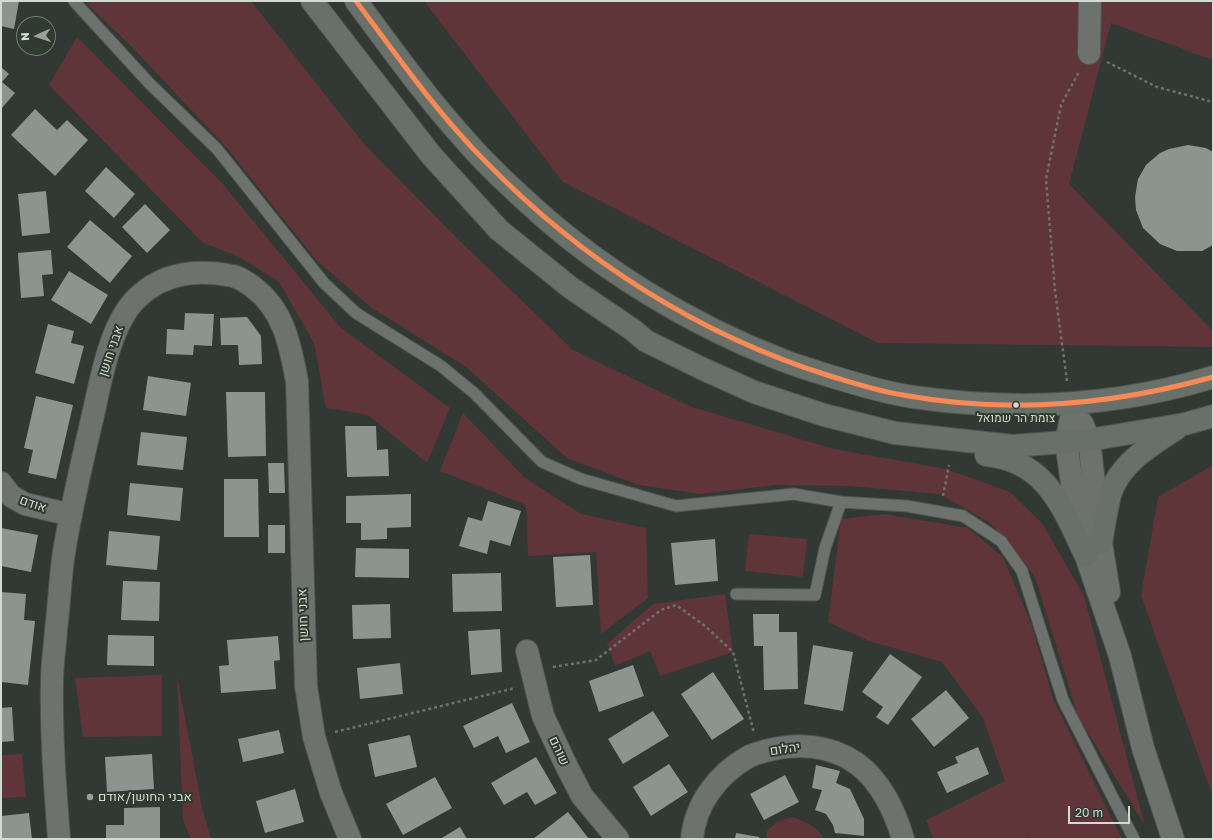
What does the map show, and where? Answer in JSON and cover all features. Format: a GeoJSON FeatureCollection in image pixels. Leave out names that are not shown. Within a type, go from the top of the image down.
{"type":"FeatureCollection","features":[{"type":"Feature","properties":{"kind":"main road"},"geometry":{"type":"LineString","coordinates":[[312,1],[431,155],[499,230],[571,288],[646,340],[684,371],[740,401],[809,424],[871,440],[1013,460],[1024,465],[1044,481],[1094,550]]}},
{"type":"Feature","properties":{"kind":"main road"},"geometry":{"type":"LineString","coordinates":[[356,1],[465,141],[515,191],[596,258],[655,298],[718,332],[782,361],[851,382],[910,397],[965,403],[1025,405],[1074,404],[1140,394],[1213,377]]}},
{"type":"Feature","properties":{"kind":"main road"},"geometry":{"type":"LineString","coordinates":[[646,340],[754,392],[824,415],[895,433],[1014,446],[1089,440],[1185,424],[1213,416]]}},
{"type":"Feature","properties":{"kind":"main road"},"geometry":{"type":"LineString","coordinates":[[1094,550],[1117,478],[1140,454],[1185,424]]}},
{"type":"Feature","properties":{"kind":"street"},"geometry":{"type":"LineString","coordinates":[[1089,53],[1090,1]]}},
{"type":"Feature","properties":{"kind":"street","name":"אבני חושן"},"geometry":{"type":"LineString","coordinates":[[59,839],[53,741],[52,679],[63,558],[104,367],[117,328],[136,299],[153,286],[176,274],[215,272],[240,277],[262,294],[278,313],[290,342],[297,381],[306,686],[314,737],[331,793],[350,839]]}},
{"type":"Feature","properties":{"kind":"street"},"geometry":{"type":"LineString","coordinates":[[1074,404],[1089,440],[1094,550]]}},
{"type":"Feature","properties":{"kind":"street"},"geometry":{"type":"LineString","coordinates":[[1074,404],[1066,442],[1074,497],[1094,550],[1143,748],[1173,839]]}},
{"type":"Feature","properties":{"kind":"street","name":"אודם"},"geometry":{"type":"LineString","coordinates":[[1,483],[11,496],[25,504],[72,515]]}},
{"type":"Feature","properties":{"kind":"street","name":"שוהם"},"geometry":{"type":"LineString","coordinates":[[531,668],[543,716],[566,765],[582,796],[618,839]]}},
{"type":"Feature","properties":{"kind":"street","name":"יהלום"},"geometry":{"type":"LineString","coordinates":[[692,839],[693,827],[705,796],[723,775],[749,756],[777,748],[804,745],[836,751],[856,763],[875,781],[890,804],[903,839]]}},
{"type":"Feature","properties":{"kind":"lane"},"geometry":{"type":"LineString","coordinates":[[74,1],[149,83],[216,149],[324,283],[356,313],[441,366],[474,393],[542,462],[581,479],[676,506],[794,494],[841,502],[907,506],[964,516],[1002,541],[1022,571],[1063,700],[1134,839]]}},
{"type":"Feature","properties":{"kind":"lane"},"geometry":{"type":"LineString","coordinates":[[736,594],[816,595],[825,548],[841,502]]}},
{"type":"Feature","properties":{"kind":"path"},"geometry":{"type":"LineString","coordinates":[[1067,383],[1055,291],[1046,179],[1061,105],[1089,53],[1157,87],[1213,102]]}},
{"type":"Feature","properties":{"kind":"path"},"geometry":{"type":"LineString","coordinates":[[940,512],[949,465]]}},
{"type":"Feature","properties":{"kind":"path"},"geometry":{"type":"LineString","coordinates":[[314,737],[531,668],[596,660],[661,610],[676,605],[705,626],[733,652],[760,753]]}},
{"type":"Feature","properties":{"kind":"shaded area"},"geometry":{"type":"Polygon","coordinates":[[[84,1],[251,1],[365,145],[459,240],[573,350],[692,407],[834,449],[946,469],[1010,492],[1042,523],[1084,596],[1145,826],[1078,716],[1035,577],[992,524],[940,494],[849,486],[775,485],[700,494],[639,485],[567,458],[466,367],[372,308],[316,260],[227,148],[134,49],[84,1]]]}},
{"type":"Feature","properties":{"kind":"shaded area"},"geometry":{"type":"Polygon","coordinates":[[[424,1],[1213,1],[1213,60],[1111,23],[1069,184],[1213,331],[1213,347],[878,343],[563,182],[424,1]]]}},
{"type":"Feature","properties":{"kind":"shaded area"},"geometry":{"type":"Polygon","coordinates":[[[77,37],[222,183],[341,328],[450,408],[427,463],[368,415],[326,408],[314,343],[279,282],[239,257],[202,242],[49,85],[77,37]]]}},
{"type":"Feature","properties":{"kind":"shaded area"},"geometry":{"type":"Polygon","coordinates":[[[463,413],[524,477],[581,514],[646,528],[648,598],[601,634],[596,552],[528,556],[526,505],[440,471],[463,413]]]}},
{"type":"Feature","properties":{"kind":"shaded area"},"geometry":{"type":"Polygon","coordinates":[[[1213,465],[1213,797],[1141,596],[1158,497],[1213,465]]]}},
{"type":"Feature","properties":{"kind":"shaded area"},"geometry":{"type":"Polygon","coordinates":[[[884,514],[968,528],[1003,557],[1032,626],[1053,699],[1122,839],[1029,839],[1028,837],[1020,839],[933,839],[926,820],[1005,781],[983,718],[942,662],[869,641],[828,622],[841,519],[884,514]]]}},
{"type":"Feature","properties":{"kind":"shaded area"},"geometry":{"type":"Polygon","coordinates":[[[749,534],[807,539],[803,577],[745,571],[749,534]]]}},
{"type":"Feature","properties":{"kind":"shaded area"},"geometry":{"type":"Polygon","coordinates":[[[725,594],[733,652],[660,676],[650,651],[615,666],[607,644],[653,604],[725,594]]]}},
{"type":"Feature","properties":{"kind":"shaded area"},"geometry":{"type":"Polygon","coordinates":[[[162,675],[162,736],[83,737],[75,678],[162,675]]]}},
{"type":"Feature","properties":{"kind":"shaded area"},"geometry":{"type":"Polygon","coordinates":[[[177,676],[202,807],[211,839],[191,839],[183,820],[177,676]]]}},
{"type":"Feature","properties":{"kind":"shaded area"},"geometry":{"type":"Polygon","coordinates":[[[22,754],[26,797],[1,798],[1,755],[22,754]]]}},
{"type":"Feature","properties":{"kind":"shaded area"},"geometry":{"type":"Polygon","coordinates":[[[792,817],[815,828],[824,839],[767,839],[767,831],[777,822],[792,817]]]}},
{"type":"Feature","properties":{"kind":"building"},"geometry":{"type":"Polygon","coordinates":[[[1,1],[19,1],[14,29],[1,26],[1,1]]]}},
{"type":"Feature","properties":{"kind":"building"},"geometry":{"type":"Polygon","coordinates":[[[1,67],[9,74],[2,82],[15,93],[1,109],[1,67]]]}},
{"type":"Feature","properties":{"kind":"building"},"geometry":{"type":"Polygon","coordinates":[[[35,109],[57,130],[67,120],[88,140],[55,176],[11,135],[35,109]]]}},
{"type":"Feature","properties":{"kind":"building"},"geometry":{"type":"Polygon","coordinates":[[[1188,145],[1206,148],[1213,152],[1213,245],[1202,251],[1177,251],[1160,244],[1143,228],[1136,210],[1135,197],[1138,179],[1146,165],[1160,153],[1169,149],[1188,145]]]}},
{"type":"Feature","properties":{"kind":"building"},"geometry":{"type":"Polygon","coordinates":[[[106,167],[135,194],[114,218],[85,191],[106,167]]]}},
{"type":"Feature","properties":{"kind":"building"},"geometry":{"type":"Polygon","coordinates":[[[46,191],[50,233],[22,236],[18,194],[46,191]]]}},
{"type":"Feature","properties":{"kind":"building"},"geometry":{"type":"Polygon","coordinates":[[[145,204],[170,230],[147,253],[122,227],[145,204]]]}},
{"type":"Feature","properties":{"kind":"building"},"geometry":{"type":"Polygon","coordinates":[[[90,220],[132,256],[110,283],[67,247],[90,220]]]}},
{"type":"Feature","properties":{"kind":"building"},"geometry":{"type":"Polygon","coordinates":[[[51,250],[53,274],[42,275],[44,296],[21,298],[18,253],[51,250]]]}},
{"type":"Feature","properties":{"kind":"building"},"geometry":{"type":"Polygon","coordinates":[[[69,271],[108,295],[91,324],[51,300],[69,271]]]}},
{"type":"Feature","properties":{"kind":"building"},"geometry":{"type":"Polygon","coordinates":[[[185,313],[214,314],[212,346],[194,345],[193,355],[166,354],[167,329],[184,330],[185,313]]]}},
{"type":"Feature","properties":{"kind":"building"},"geometry":{"type":"Polygon","coordinates":[[[247,317],[261,336],[262,364],[239,365],[238,345],[221,345],[220,318],[247,317]]]}},
{"type":"Feature","properties":{"kind":"building"},"geometry":{"type":"Polygon","coordinates":[[[48,324],[74,331],[71,343],[84,346],[74,384],[35,373],[48,324]]]}},
{"type":"Feature","properties":{"kind":"building"},"geometry":{"type":"Polygon","coordinates":[[[148,376],[191,383],[186,416],[143,410],[148,376]]]}},
{"type":"Feature","properties":{"kind":"building"},"geometry":{"type":"Polygon","coordinates":[[[226,392],[265,392],[266,456],[228,457],[226,392]]]}},
{"type":"Feature","properties":{"kind":"building"},"geometry":{"type":"Polygon","coordinates":[[[36,396],[73,405],[56,479],[28,473],[33,450],[24,448],[36,396]]]}},
{"type":"Feature","properties":{"kind":"building"},"geometry":{"type":"Polygon","coordinates":[[[345,426],[376,426],[377,450],[388,449],[389,476],[347,477],[345,426]]]}},
{"type":"Feature","properties":{"kind":"building"},"geometry":{"type":"Polygon","coordinates":[[[141,432],[187,437],[183,470],[137,465],[141,432]]]}},
{"type":"Feature","properties":{"kind":"building"},"geometry":{"type":"Polygon","coordinates":[[[268,463],[284,463],[285,493],[269,493],[268,463]]]}},
{"type":"Feature","properties":{"kind":"building"},"geometry":{"type":"Polygon","coordinates":[[[224,479],[258,479],[259,537],[224,537],[224,479]]]}},
{"type":"Feature","properties":{"kind":"building"},"geometry":{"type":"Polygon","coordinates":[[[130,483],[183,488],[180,521],[127,515],[130,483]]]}},
{"type":"Feature","properties":{"kind":"building"},"geometry":{"type":"Polygon","coordinates":[[[411,494],[411,527],[387,528],[387,539],[361,540],[361,523],[346,523],[346,496],[411,494]]]}},
{"type":"Feature","properties":{"kind":"building"},"geometry":{"type":"Polygon","coordinates":[[[488,501],[521,511],[510,546],[490,540],[487,554],[459,546],[468,517],[482,521],[488,501]]]}},
{"type":"Feature","properties":{"kind":"building"},"geometry":{"type":"Polygon","coordinates":[[[268,525],[285,525],[285,553],[268,553],[268,525]]]}},
{"type":"Feature","properties":{"kind":"building"},"geometry":{"type":"Polygon","coordinates":[[[1,528],[38,535],[31,572],[1,566],[1,528]]]}},
{"type":"Feature","properties":{"kind":"building"},"geometry":{"type":"Polygon","coordinates":[[[109,531],[160,536],[157,570],[106,565],[109,531]]]}},
{"type":"Feature","properties":{"kind":"building"},"geometry":{"type":"Polygon","coordinates":[[[715,539],[718,581],[675,585],[671,543],[715,539]]]}},
{"type":"Feature","properties":{"kind":"building"},"geometry":{"type":"Polygon","coordinates":[[[356,548],[409,549],[409,578],[355,577],[356,548]]]}},
{"type":"Feature","properties":{"kind":"building"},"geometry":{"type":"Polygon","coordinates":[[[590,555],[593,605],[556,607],[553,557],[590,555]]]}},
{"type":"Feature","properties":{"kind":"building"},"geometry":{"type":"Polygon","coordinates":[[[501,573],[502,611],[453,612],[452,574],[501,573]]]}},
{"type":"Feature","properties":{"kind":"building"},"geometry":{"type":"Polygon","coordinates":[[[123,581],[160,582],[159,621],[121,620],[123,581]]]}},
{"type":"Feature","properties":{"kind":"building"},"geometry":{"type":"Polygon","coordinates":[[[1,592],[26,594],[24,620],[35,621],[28,685],[1,682],[1,592]]]}},
{"type":"Feature","properties":{"kind":"building"},"geometry":{"type":"Polygon","coordinates":[[[390,604],[391,638],[353,639],[352,605],[390,604]]]}},
{"type":"Feature","properties":{"kind":"building"},"geometry":{"type":"Polygon","coordinates":[[[753,614],[779,614],[779,632],[797,632],[798,689],[764,690],[763,646],[754,646],[753,614]]]}},
{"type":"Feature","properties":{"kind":"building"},"geometry":{"type":"Polygon","coordinates":[[[500,629],[502,672],[471,675],[468,631],[500,629]]]}},
{"type":"Feature","properties":{"kind":"building"},"geometry":{"type":"Polygon","coordinates":[[[108,635],[154,636],[154,666],[107,665],[108,635]]]}},
{"type":"Feature","properties":{"kind":"building"},"geometry":{"type":"Polygon","coordinates":[[[278,636],[280,660],[274,661],[276,689],[221,693],[219,666],[229,665],[227,640],[278,636]]]}},
{"type":"Feature","properties":{"kind":"building"},"geometry":{"type":"Polygon","coordinates":[[[813,645],[853,652],[843,711],[804,704],[813,645]]]}},
{"type":"Feature","properties":{"kind":"building"},"geometry":{"type":"Polygon","coordinates":[[[890,654],[922,677],[888,725],[876,717],[883,707],[862,692],[890,654]]]}},
{"type":"Feature","properties":{"kind":"building"},"geometry":{"type":"Polygon","coordinates":[[[400,663],[403,694],[360,699],[357,668],[400,663]]]}},
{"type":"Feature","properties":{"kind":"building"},"geometry":{"type":"Polygon","coordinates":[[[633,665],[644,696],[599,712],[589,681],[633,665]]]}},
{"type":"Feature","properties":{"kind":"building"},"geometry":{"type":"Polygon","coordinates":[[[713,672],[744,719],[712,740],[681,694],[713,672]]]}},
{"type":"Feature","properties":{"kind":"building"},"geometry":{"type":"Polygon","coordinates":[[[946,690],[969,718],[934,747],[911,719],[946,690]]]}},
{"type":"Feature","properties":{"kind":"building"},"geometry":{"type":"Polygon","coordinates":[[[512,703],[530,742],[506,753],[498,736],[474,748],[463,726],[512,703]]]}},
{"type":"Feature","properties":{"kind":"building"},"geometry":{"type":"Polygon","coordinates":[[[12,707],[14,741],[1,742],[1,708],[12,707]]]}},
{"type":"Feature","properties":{"kind":"building"},"geometry":{"type":"Polygon","coordinates":[[[653,711],[669,736],[623,764],[608,739],[653,711]]]}},
{"type":"Feature","properties":{"kind":"building"},"geometry":{"type":"Polygon","coordinates":[[[279,730],[284,753],[243,762],[238,739],[279,730]]]}},
{"type":"Feature","properties":{"kind":"building"},"geometry":{"type":"Polygon","coordinates":[[[410,735],[417,767],[375,777],[368,744],[410,735]]]}},
{"type":"Feature","properties":{"kind":"building"},"geometry":{"type":"Polygon","coordinates":[[[978,747],[989,774],[947,793],[937,772],[958,763],[955,757],[978,747]]]}},
{"type":"Feature","properties":{"kind":"building"},"geometry":{"type":"Polygon","coordinates":[[[152,754],[154,789],[107,792],[105,757],[152,754]]]}},
{"type":"Feature","properties":{"kind":"building"},"geometry":{"type":"Polygon","coordinates":[[[536,757],[557,793],[535,805],[527,792],[504,805],[491,783],[536,757]]]}},
{"type":"Feature","properties":{"kind":"building"},"geometry":{"type":"Polygon","coordinates":[[[669,764],[688,792],[651,816],[633,787],[669,764]]]}},
{"type":"Feature","properties":{"kind":"building"},"geometry":{"type":"Polygon","coordinates":[[[816,765],[840,771],[836,783],[850,789],[864,819],[864,836],[835,833],[833,825],[826,814],[815,810],[822,790],[812,788],[816,765]]]}},
{"type":"Feature","properties":{"kind":"building"},"geometry":{"type":"Polygon","coordinates":[[[785,775],[799,802],[764,820],[750,794],[785,775]]]}},
{"type":"Feature","properties":{"kind":"building"},"geometry":{"type":"Polygon","coordinates":[[[435,777],[452,808],[403,835],[386,804],[435,777]]]}},
{"type":"Feature","properties":{"kind":"building"},"geometry":{"type":"Polygon","coordinates":[[[295,789],[304,822],[265,833],[256,801],[295,789]]]}},
{"type":"Feature","properties":{"kind":"building"},"geometry":{"type":"Polygon","coordinates":[[[160,807],[160,838],[106,839],[106,825],[124,825],[124,808],[160,807]]]}},
{"type":"Feature","properties":{"kind":"building"},"geometry":{"type":"Polygon","coordinates":[[[568,812],[589,839],[533,839],[568,812]]]}},
{"type":"Feature","properties":{"kind":"building"},"geometry":{"type":"Polygon","coordinates":[[[29,813],[32,839],[1,839],[1,816],[29,813]]]}},
{"type":"Feature","properties":{"kind":"building"},"geometry":{"type":"Polygon","coordinates":[[[460,827],[467,839],[440,839],[460,827]]]}},
{"type":"Feature","properties":{"kind":"building"},"geometry":{"type":"Polygon","coordinates":[[[736,833],[759,837],[760,839],[735,839],[736,833]]]}},
{"type":"Feature","properties":{"kind":"transit line"},"geometry":{"type":"LineString","coordinates":[[356,1],[434,104],[468,143],[523,198],[561,231],[602,262],[644,290],[689,316],[734,339],[782,359],[830,376],[875,389],[942,401],[981,404],[1059,404],[1136,394],[1175,387],[1213,377]]}},
{"type":"Feature","properties":{"kind":"place","name":"צומת הר שמואל"},"geometry":{"type":"Point","coordinates":[1016,405]}},
{"type":"Feature","properties":{"kind":"place","name":"אבני החושן/אודם"},"geometry":{"type":"Point","coordinates":[90,797]}}]}
